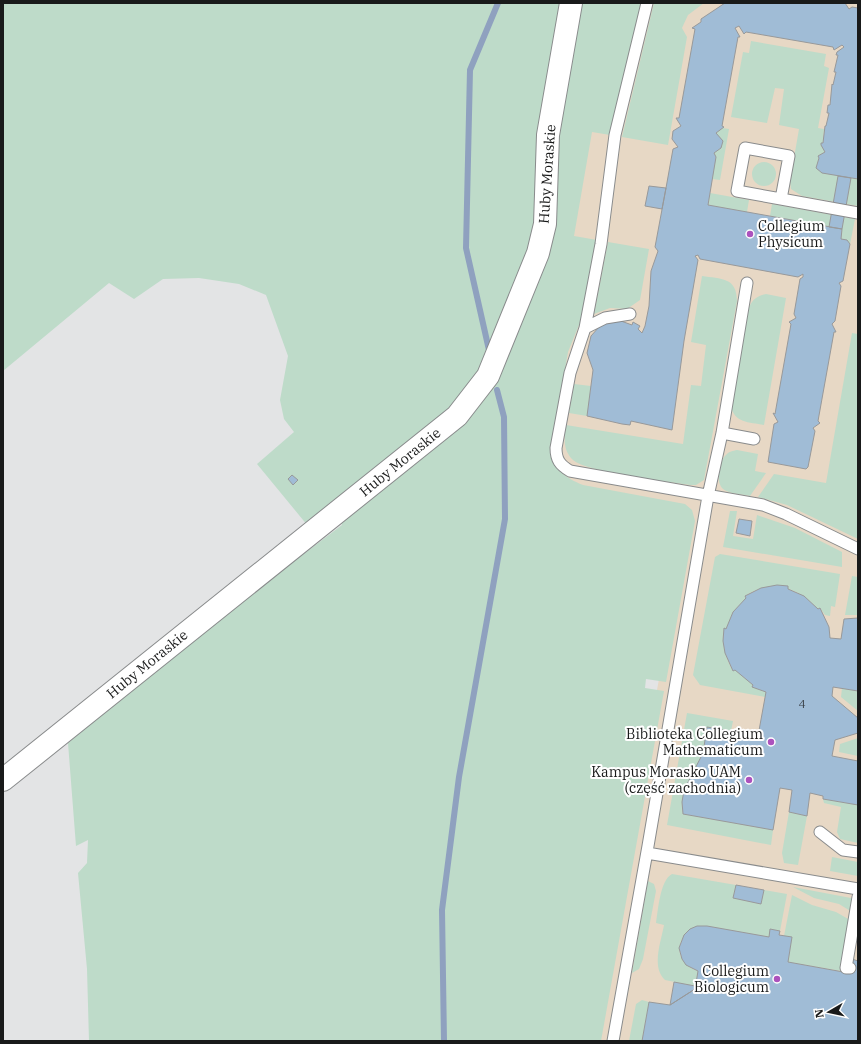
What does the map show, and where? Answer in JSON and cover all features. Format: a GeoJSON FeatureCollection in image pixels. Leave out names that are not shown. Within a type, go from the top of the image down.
{"type":"FeatureCollection","features":[{"type":"Feature","properties":{"kind":"street","name":"Huby Moraskie"},"geometry":{"type":"LineString","coordinates":[[3,780],[457,416],[488,376],[529,279],[538,253],[545,224],[548,135],[571,3]]}},
{"type":"Feature","properties":{"kind":"lane"},"geometry":{"type":"LineString","coordinates":[[646,3],[615,135],[601,244],[585,328],[570,373],[556,448],[556,458],[562,466],[577,473],[763,505],[786,514],[858,549]]}},
{"type":"Feature","properties":{"kind":"lane"},"geometry":{"type":"LineString","coordinates":[[781,199],[789,156],[745,148],[738,191],[781,199],[858,213]]}},
{"type":"Feature","properties":{"kind":"lane"},"geometry":{"type":"LineString","coordinates":[[612,1041],[647,853],[708,496],[722,433],[747,283]]}},
{"type":"Feature","properties":{"kind":"lane"},"geometry":{"type":"LineString","coordinates":[[585,328],[605,318],[630,314]]}},
{"type":"Feature","properties":{"kind":"lane"},"geometry":{"type":"LineString","coordinates":[[722,433],[754,439]]}},
{"type":"Feature","properties":{"kind":"lane"},"geometry":{"type":"LineString","coordinates":[[820,832],[843,850],[858,852]]}},
{"type":"Feature","properties":{"kind":"lane"},"geometry":{"type":"LineString","coordinates":[[647,853],[858,889]]}},
{"type":"Feature","properties":{"kind":"lane"},"geometry":{"type":"LineString","coordinates":[[850,968],[846,968],[858,897]]}},
{"type":"Feature","properties":{"kind":"shaded area","name":"Kampus Morasko UAM (część zachodnia)"},"geometry":{"type":"Polygon","coordinates":[[[590,3],[858,3],[858,1041],[593,1041],[688,520],[541,489],[590,3]]]}},
{"type":"Feature","properties":{"kind":"green space"},"geometry":{"type":"Polygon","coordinates":[[[3,3],[642,3],[610,135],[592,132],[574,236],[597,240],[581,320],[568,352],[551,451],[558,468],[566,476],[583,485],[685,504],[692,510],[695,521],[666,682],[646,679],[645,688],[664,691],[601,1041],[89,1041],[87,969],[78,873],[87,863],[88,840],[76,846],[68,743],[194,637],[342,525],[337,505],[308,526],[257,464],[294,432],[284,419],[280,400],[288,356],[266,295],[239,284],[199,278],[163,279],[134,299],[109,283],[3,371],[3,3]]]}},
{"type":"Feature","properties":{"kind":"green space"},"geometry":{"type":"Polygon","coordinates":[[[654,3],[704,3],[688,15],[682,28],[687,37],[668,145],[622,137],[654,3]]]}},
{"type":"Feature","properties":{"kind":"green space"},"geometry":{"type":"Polygon","coordinates":[[[751,41],[826,54],[824,66],[829,68],[818,128],[824,129],[823,143],[821,143],[821,145],[825,152],[818,156],[819,158],[816,168],[858,179],[858,206],[802,196],[791,189],[790,181],[799,129],[779,125],[784,89],[775,88],[767,123],[731,117],[743,52],[749,53],[751,41]]]}},
{"type":"Feature","properties":{"kind":"green space"},"geometry":{"type":"Polygon","coordinates":[[[723,128],[729,129],[720,180],[712,179],[716,157],[714,153],[721,148],[722,141],[716,133],[723,128]]]}},
{"type":"Feature","properties":{"kind":"green space"},"geometry":{"type":"Polygon","coordinates":[[[764,162],[769,163],[775,169],[775,179],[769,185],[764,186],[759,185],[753,179],[752,174],[753,169],[759,163],[764,162]]]}},
{"type":"Feature","properties":{"kind":"green space"},"geometry":{"type":"Polygon","coordinates":[[[710,193],[749,200],[747,212],[708,205],[710,193]]]}},
{"type":"Feature","properties":{"kind":"green space"},"geometry":{"type":"Polygon","coordinates":[[[772,204],[855,219],[850,244],[847,240],[841,239],[842,229],[770,216],[772,204]]]}},
{"type":"Feature","properties":{"kind":"green space"},"geometry":{"type":"Polygon","coordinates":[[[608,242],[649,249],[640,300],[627,309],[610,308],[594,314],[608,242]]]}},
{"type":"Feature","properties":{"kind":"green space"},"geometry":{"type":"Polygon","coordinates":[[[702,276],[721,279],[731,283],[736,293],[737,301],[704,480],[696,485],[691,485],[647,479],[594,469],[573,460],[567,453],[566,448],[566,425],[683,444],[691,385],[701,386],[706,345],[691,342],[702,276]]]}},
{"type":"Feature","properties":{"kind":"green space"},"geometry":{"type":"Polygon","coordinates":[[[766,294],[786,298],[764,425],[739,419],[735,416],[731,406],[749,307],[756,298],[766,294]]]}},
{"type":"Feature","properties":{"kind":"green space"},"geometry":{"type":"Polygon","coordinates":[[[852,333],[858,334],[858,539],[787,505],[758,497],[774,474],[826,483],[852,333]]]}},
{"type":"Feature","properties":{"kind":"green space"},"geometry":{"type":"Polygon","coordinates":[[[574,384],[591,386],[587,416],[569,413],[574,384]]]}},
{"type":"Feature","properties":{"kind":"green space"},"geometry":{"type":"Polygon","coordinates":[[[737,450],[758,454],[755,471],[766,473],[750,496],[726,491],[719,482],[721,462],[728,453],[737,450]]]}},
{"type":"Feature","properties":{"kind":"green space"},"geometry":{"type":"Polygon","coordinates":[[[730,511],[737,511],[733,536],[753,539],[757,515],[795,528],[842,552],[842,567],[723,547],[730,511]]]}},
{"type":"Feature","properties":{"kind":"green space"},"geometry":{"type":"Polygon","coordinates":[[[720,554],[840,574],[835,607],[831,606],[830,616],[825,615],[820,608],[818,609],[810,601],[793,590],[774,586],[755,590],[745,596],[746,598],[733,612],[726,629],[724,629],[723,640],[728,661],[733,671],[735,670],[753,685],[752,687],[766,692],[765,697],[700,685],[693,675],[715,557],[720,554]]]}},
{"type":"Feature","properties":{"kind":"green space"},"geometry":{"type":"Polygon","coordinates":[[[852,576],[858,577],[858,615],[845,615],[852,576]]]}},
{"type":"Feature","properties":{"kind":"green space"},"geometry":{"type":"Polygon","coordinates":[[[842,688],[858,691],[858,711],[841,697],[842,688]]]}},
{"type":"Feature","properties":{"kind":"green space"},"geometry":{"type":"Polygon","coordinates":[[[687,713],[733,721],[731,731],[707,727],[702,755],[685,790],[682,805],[683,814],[773,830],[771,845],[667,825],[687,713]]]}},
{"type":"Feature","properties":{"kind":"green space"},"geometry":{"type":"Polygon","coordinates":[[[858,738],[858,756],[839,752],[840,744],[858,738]]]}},
{"type":"Feature","properties":{"kind":"green space"},"geometry":{"type":"Polygon","coordinates":[[[823,799],[858,805],[858,843],[840,839],[837,832],[841,807],[824,803],[823,799]]]}},
{"type":"Feature","properties":{"kind":"green space"},"geometry":{"type":"Polygon","coordinates":[[[789,812],[807,816],[798,865],[784,863],[782,853],[789,812]]]}},
{"type":"Feature","properties":{"kind":"green space"},"geometry":{"type":"Polygon","coordinates":[[[832,857],[858,862],[858,876],[830,871],[832,857]]]}},
{"type":"Feature","properties":{"kind":"green space"},"geometry":{"type":"Polygon","coordinates":[[[672,874],[736,885],[733,898],[761,904],[764,890],[787,894],[780,931],[770,929],[769,937],[707,926],[697,928],[689,932],[683,938],[680,945],[680,953],[683,960],[689,966],[698,971],[695,986],[665,980],[661,975],[658,961],[659,946],[664,925],[656,923],[662,889],[668,877],[672,874]]]}},
{"type":"Feature","properties":{"kind":"green space"},"geometry":{"type":"Polygon","coordinates":[[[648,881],[654,884],[656,891],[643,959],[639,969],[632,973],[648,881]]]}},
{"type":"Feature","properties":{"kind":"green space"},"geometry":{"type":"Polygon","coordinates":[[[793,887],[851,898],[853,900],[852,912],[839,904],[814,898],[793,887]]]}},
{"type":"Feature","properties":{"kind":"green space"},"geometry":{"type":"Polygon","coordinates":[[[792,895],[812,905],[836,912],[850,920],[841,971],[788,962],[784,936],[792,895]]]}},
{"type":"Feature","properties":{"kind":"green space"},"geometry":{"type":"Polygon","coordinates":[[[642,1000],[649,1002],[642,1041],[629,1041],[636,1004],[642,1000]]]}},
{"type":"Feature","properties":{"kind":"building","name":"Collegium Physicum"},"geometry":{"type":"Polygon","coordinates":[[[725,3],[845,3],[849,9],[852,7],[858,8],[858,179],[822,173],[816,168],[819,158],[818,156],[825,152],[821,143],[823,143],[825,126],[829,113],[827,113],[828,105],[830,105],[832,84],[833,85],[836,72],[834,72],[838,55],[836,55],[837,52],[844,47],[842,45],[834,50],[833,47],[746,32],[744,34],[739,26],[735,28],[740,37],[738,37],[722,126],[724,127],[716,133],[723,141],[721,148],[714,153],[716,157],[708,205],[842,229],[841,239],[847,240],[850,244],[843,281],[839,283],[841,286],[835,321],[832,324],[836,332],[834,332],[818,421],[820,423],[813,428],[815,431],[808,467],[806,469],[768,462],[774,424],[778,422],[773,413],[775,414],[791,324],[789,322],[796,318],[794,314],[800,279],[803,277],[803,274],[798,277],[700,259],[698,255],[695,256],[698,260],[684,341],[672,430],[631,421],[630,425],[587,416],[593,370],[587,353],[591,336],[599,327],[609,322],[621,321],[632,325],[633,322],[640,326],[638,329],[642,333],[645,326],[649,306],[651,271],[658,251],[655,247],[673,149],[678,147],[672,139],[673,131],[681,126],[676,118],[679,118],[695,29],[692,28],[701,22],[701,19],[725,3]]]}},
{"type":"Feature","properties":{"kind":"building"},"geometry":{"type":"Polygon","coordinates":[[[838,176],[851,178],[842,229],[829,227],[838,176]]]}},
{"type":"Feature","properties":{"kind":"building"},"geometry":{"type":"Polygon","coordinates":[[[649,186],[666,188],[662,209],[645,206],[649,186]]]}},
{"type":"Feature","properties":{"kind":"building"},"geometry":{"type":"Polygon","coordinates":[[[292,475],[298,480],[293,485],[288,479],[292,475]]]}},
{"type":"Feature","properties":{"kind":"building"},"geometry":{"type":"Polygon","coordinates":[[[739,519],[752,521],[750,536],[736,533],[739,519]]]}},
{"type":"Feature","properties":{"kind":"building"},"geometry":{"type":"Polygon","coordinates":[[[777,585],[788,586],[788,589],[804,596],[818,609],[820,608],[829,627],[830,638],[841,639],[844,619],[858,618],[858,691],[833,687],[832,696],[858,718],[858,733],[835,740],[832,756],[858,761],[858,805],[823,799],[823,796],[810,793],[807,816],[789,812],[792,790],[780,788],[773,830],[683,814],[682,802],[684,790],[703,753],[707,727],[758,736],[766,692],[752,687],[753,685],[735,670],[733,671],[725,653],[723,641],[724,628],[726,629],[733,612],[746,598],[745,596],[761,588],[777,585]]]}},
{"type":"Feature","properties":{"kind":"building"},"geometry":{"type":"Polygon","coordinates":[[[736,885],[764,890],[761,904],[733,898],[736,885]]]}},
{"type":"Feature","properties":{"kind":"building","name":"Collegium Biologicum"},"geometry":{"type":"Polygon","coordinates":[[[697,926],[707,926],[769,937],[770,929],[780,931],[779,935],[792,937],[788,962],[849,973],[852,959],[858,961],[858,1041],[642,1041],[649,1002],[670,1005],[695,989],[698,971],[686,965],[682,959],[679,948],[684,935],[690,929],[697,926]]]}},
{"type":"Feature","properties":{"kind":"building"},"geometry":{"type":"Polygon","coordinates":[[[674,982],[695,986],[695,989],[670,1005],[674,982]]]}},
{"type":"Feature","properties":{"kind":"waterway"},"geometry":{"type":"LineString","coordinates":[[489,350],[466,248],[470,70],[498,3]]}},
{"type":"Feature","properties":{"kind":"waterway"},"geometry":{"type":"LineString","coordinates":[[444,1041],[442,910],[459,777],[505,519],[504,417],[497,390]]}},
{"type":"Feature","properties":{"kind":"place","name":"Collegium Physicum"},"geometry":{"type":"Point","coordinates":[750,234]}},
{"type":"Feature","properties":{"kind":"place","name":"Biblioteka Collegium Mathematicum"},"geometry":{"type":"Point","coordinates":[771,742]}},
{"type":"Feature","properties":{"kind":"place","name":"Kampus Morasko UAM (część zachodnia)"},"geometry":{"type":"Point","coordinates":[749,780]}},
{"type":"Feature","properties":{"kind":"place","name":"Collegium Biologicum"},"geometry":{"type":"Point","coordinates":[777,979]}}]}
